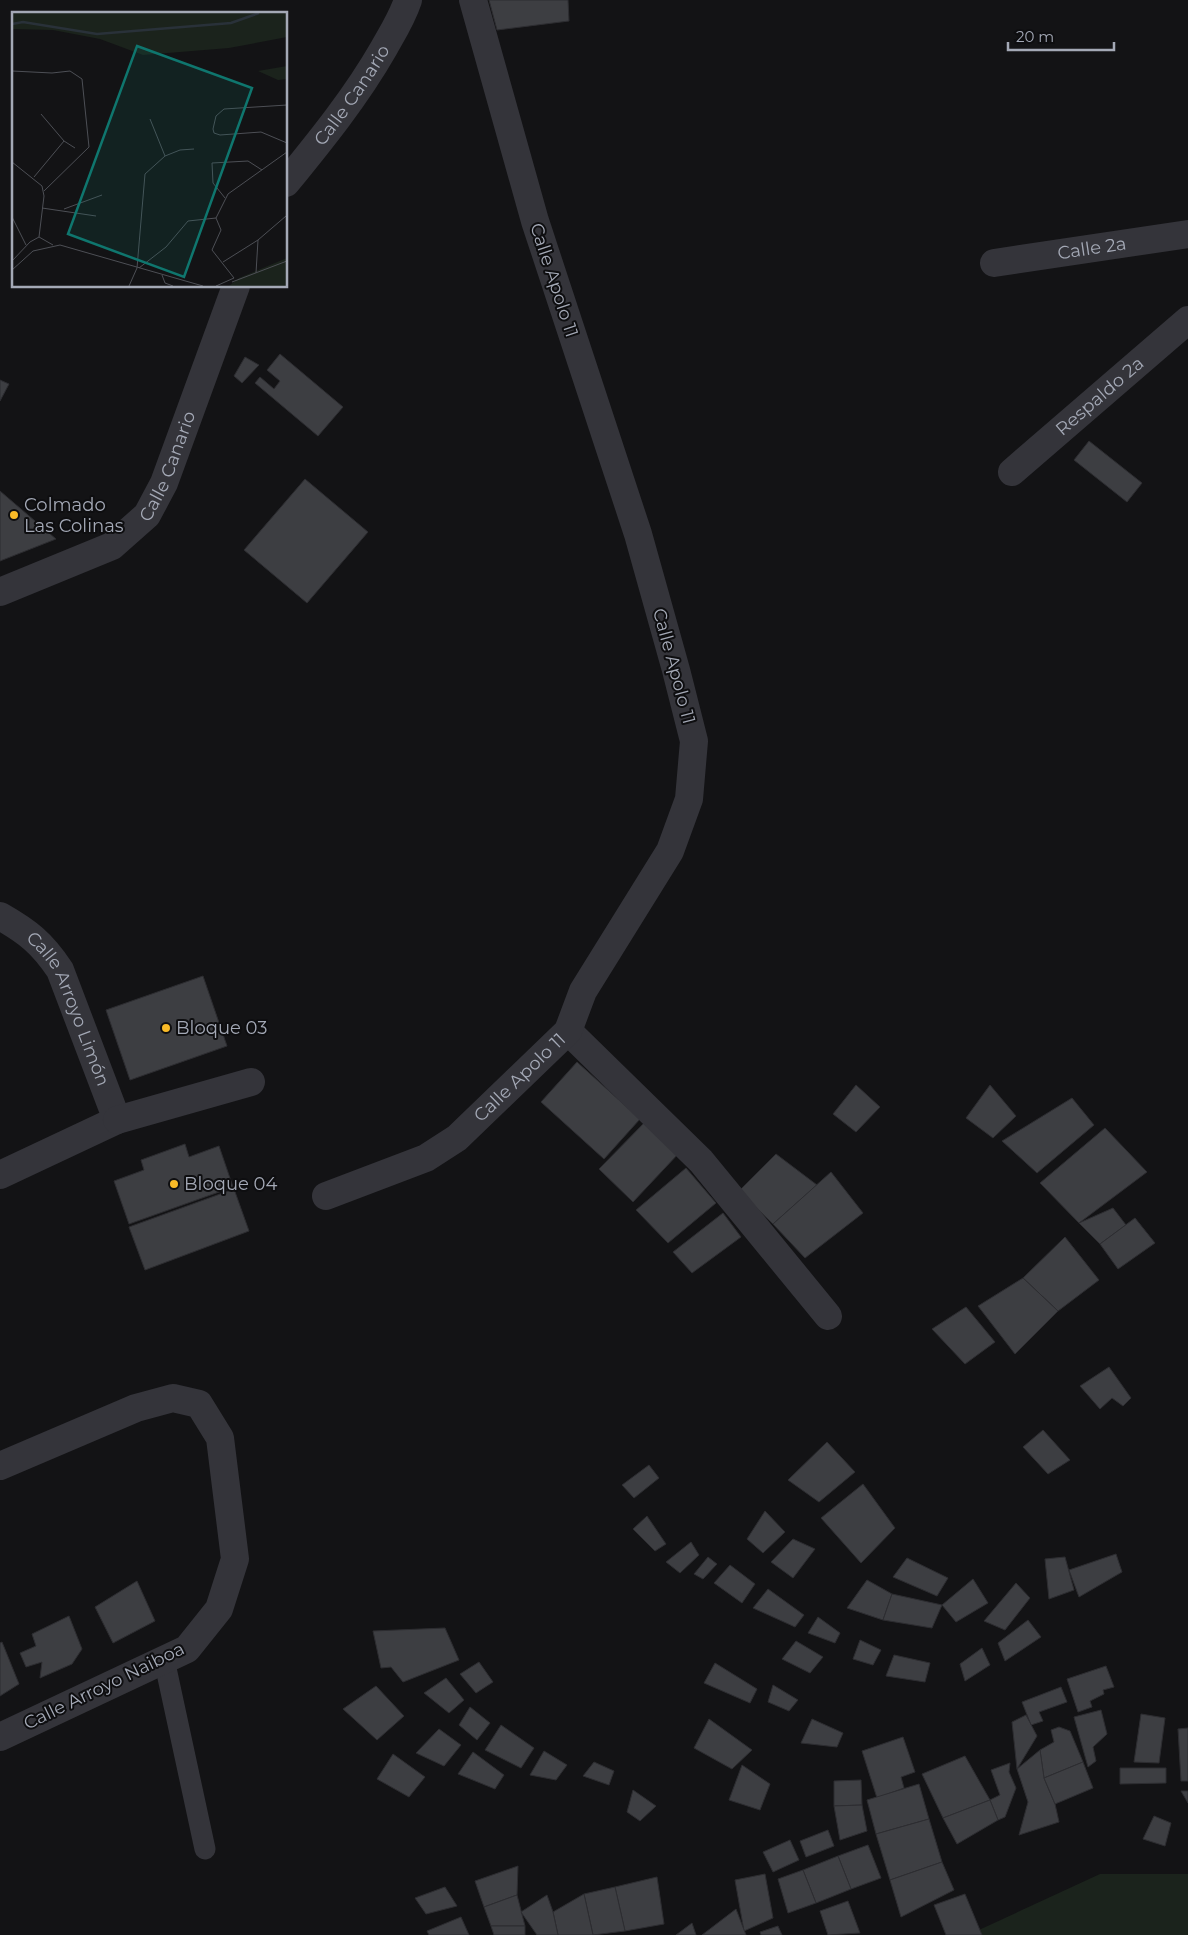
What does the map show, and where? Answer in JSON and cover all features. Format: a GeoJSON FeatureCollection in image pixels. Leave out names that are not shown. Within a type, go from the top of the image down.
{"type":"FeatureCollection","features":[{"type":"Feature","properties":{"kind":"street","name":"Calle Canario"},"geometry":{"type":"LineString","coordinates":[[288,181],[326,135],[369,74],[403,15],[408,0]]}},
{"type":"Feature","properties":{"kind":"street","name":"Calle Apolo 11"},"geometry":{"type":"LineString","coordinates":[[326,1196],[426,1158],[457,1138],[568,1031],[583,990],[670,851],[689,799],[694,741],[638,534],[535,221],[473,0]]}},
{"type":"Feature","properties":{"kind":"street","name":"Calle 2a"},"geometry":{"type":"LineString","coordinates":[[994,263],[1188,234]]}},
{"type":"Feature","properties":{"kind":"street","name":"Calle Canario"},"geometry":{"type":"LineString","coordinates":[[0,592],[112,546],[147,515],[164,482],[235,288]]}},
{"type":"Feature","properties":{"kind":"street","name":"Respaldo 2a"},"geometry":{"type":"LineString","coordinates":[[1012,472],[1188,320]]}},
{"type":"Feature","properties":{"kind":"street","name":"Calle Arroyo Limón"},"geometry":{"type":"LineString","coordinates":[[0,916],[28,931],[46,948],[60,970],[116,1120]]}},
{"type":"Feature","properties":{"kind":"street"},"geometry":{"type":"LineString","coordinates":[[568,1031],[701,1161],[828,1316]]}},
{"type":"Feature","properties":{"kind":"street"},"geometry":{"type":"LineString","coordinates":[[0,1175],[116,1120],[251,1082]]}},
{"type":"Feature","properties":{"kind":"street","name":"Calle Arroyo Naiboa"},"geometry":{"type":"LineString","coordinates":[[0,1466],[136,1408],[173,1398],[199,1404],[220,1438],[235,1560],[219,1609],[187,1649],[0,1737]]}},
{"type":"Feature","properties":{"kind":"lane"},"geometry":{"type":"LineString","coordinates":[[164,1659],[205,1849]]}},
{"type":"Feature","properties":{"kind":"shaded area"},"geometry":{"type":"Polygon","coordinates":[[[1100,1874],[1188,1874],[1188,1935],[968,1935],[1100,1874]]]}},
{"type":"Feature","properties":{"kind":"building"},"geometry":{"type":"Polygon","coordinates":[[[489,0],[568,0],[569,21],[497,30],[489,0]]]}},
{"type":"Feature","properties":{"kind":"building"},"geometry":{"type":"Polygon","coordinates":[[[280,354],[343,407],[318,436],[255,383],[260,377],[274,389],[280,381],[267,370],[280,354]]]}},
{"type":"Feature","properties":{"kind":"building"},"geometry":{"type":"Polygon","coordinates":[[[245,357],[259,365],[242,383],[234,376],[245,357]]]}},
{"type":"Feature","properties":{"kind":"building"},"geometry":{"type":"Polygon","coordinates":[[[0,380],[9,384],[0,401],[0,380]]]}},
{"type":"Feature","properties":{"kind":"building"},"geometry":{"type":"Polygon","coordinates":[[[1089,441],[1142,483],[1127,502],[1074,460],[1089,441]]]}},
{"type":"Feature","properties":{"kind":"building"},"geometry":{"type":"Polygon","coordinates":[[[305,479],[368,532],[307,603],[244,550],[305,479]]]}},
{"type":"Feature","properties":{"kind":"building","name":"Colmado Las Colinas"},"geometry":{"type":"Polygon","coordinates":[[[0,491],[56,539],[0,561],[0,491]]]}},
{"type":"Feature","properties":{"kind":"building","name":"Bloque 03"},"geometry":{"type":"Polygon","coordinates":[[[203,976],[227,1046],[130,1080],[106,1010],[203,976]]]}},
{"type":"Feature","properties":{"kind":"building"},"geometry":{"type":"Polygon","coordinates":[[[577,1062],[640,1119],[604,1159],[541,1102],[577,1062]]]}},
{"type":"Feature","properties":{"kind":"building"},"geometry":{"type":"Polygon","coordinates":[[[856,1085],[880,1107],[856,1132],[833,1114],[856,1085]]]}},
{"type":"Feature","properties":{"kind":"building"},"geometry":{"type":"Polygon","coordinates":[[[990,1085],[1016,1116],[993,1138],[966,1118],[990,1085]]]}},
{"type":"Feature","properties":{"kind":"building"},"geometry":{"type":"Polygon","coordinates":[[[1072,1098],[1094,1125],[1037,1173],[1002,1141],[1072,1098]]]}},
{"type":"Feature","properties":{"kind":"building"},"geometry":{"type":"Polygon","coordinates":[[[646,1121],[679,1153],[633,1202],[599,1169],[646,1121]]]}},
{"type":"Feature","properties":{"kind":"building"},"geometry":{"type":"Polygon","coordinates":[[[1105,1128],[1147,1172],[1079,1223],[1040,1183],[1105,1128]]]}},
{"type":"Feature","properties":{"kind":"building","name":"Bloque 04"},"geometry":{"type":"Polygon","coordinates":[[[185,1144],[189,1157],[219,1146],[233,1187],[129,1224],[114,1181],[144,1170],[141,1160],[185,1144]]]}},
{"type":"Feature","properties":{"kind":"building"},"geometry":{"type":"Polygon","coordinates":[[[776,1154],[817,1185],[773,1224],[739,1191],[776,1154]]]}},
{"type":"Feature","properties":{"kind":"building"},"geometry":{"type":"Polygon","coordinates":[[[686,1168],[716,1203],[668,1243],[636,1210],[686,1168]]]}},
{"type":"Feature","properties":{"kind":"building"},"geometry":{"type":"Polygon","coordinates":[[[831,1172],[863,1213],[805,1258],[773,1224],[831,1172]]]}},
{"type":"Feature","properties":{"kind":"building","name":"Bloque 04"},"geometry":{"type":"Polygon","coordinates":[[[234,1189],[249,1231],[145,1270],[129,1227],[234,1189]]]}},
{"type":"Feature","properties":{"kind":"building"},"geometry":{"type":"Polygon","coordinates":[[[1113,1208],[1126,1225],[1100,1244],[1079,1223],[1113,1208]]]}},
{"type":"Feature","properties":{"kind":"building"},"geometry":{"type":"Polygon","coordinates":[[[723,1213],[741,1237],[692,1273],[673,1252],[723,1213]]]}},
{"type":"Feature","properties":{"kind":"building"},"geometry":{"type":"Polygon","coordinates":[[[1135,1218],[1155,1243],[1118,1269],[1100,1244],[1135,1218]]]}},
{"type":"Feature","properties":{"kind":"building"},"geometry":{"type":"Polygon","coordinates":[[[1065,1237],[1099,1280],[1058,1311],[1023,1278],[1065,1237]]]}},
{"type":"Feature","properties":{"kind":"building"},"geometry":{"type":"Polygon","coordinates":[[[1023,1278],[1058,1311],[1015,1354],[978,1306],[1023,1278]]]}},
{"type":"Feature","properties":{"kind":"building"},"geometry":{"type":"Polygon","coordinates":[[[966,1307],[995,1342],[965,1364],[932,1329],[966,1307]]]}},
{"type":"Feature","properties":{"kind":"building"},"geometry":{"type":"Polygon","coordinates":[[[1109,1367],[1131,1398],[1123,1406],[1112,1398],[1100,1409],[1080,1386],[1109,1367]]]}},
{"type":"Feature","properties":{"kind":"building"},"geometry":{"type":"Polygon","coordinates":[[[1043,1430],[1070,1460],[1048,1474],[1023,1447],[1043,1430]]]}},
{"type":"Feature","properties":{"kind":"building"},"geometry":{"type":"Polygon","coordinates":[[[827,1442],[855,1472],[819,1502],[788,1480],[827,1442]]]}},
{"type":"Feature","properties":{"kind":"building"},"geometry":{"type":"Polygon","coordinates":[[[649,1465],[659,1478],[634,1498],[622,1485],[649,1465]]]}},
{"type":"Feature","properties":{"kind":"building"},"geometry":{"type":"Polygon","coordinates":[[[863,1484],[895,1528],[861,1563],[821,1518],[863,1484]]]}},
{"type":"Feature","properties":{"kind":"building"},"geometry":{"type":"Polygon","coordinates":[[[765,1511],[785,1532],[763,1553],[747,1539],[765,1511]]]}},
{"type":"Feature","properties":{"kind":"building"},"geometry":{"type":"Polygon","coordinates":[[[647,1516],[666,1544],[655,1551],[633,1529],[647,1516]]]}},
{"type":"Feature","properties":{"kind":"building"},"geometry":{"type":"Polygon","coordinates":[[[793,1539],[815,1549],[793,1578],[771,1562],[793,1539]]]}},
{"type":"Feature","properties":{"kind":"building"},"geometry":{"type":"Polygon","coordinates":[[[691,1542],[699,1555],[680,1573],[666,1562],[691,1542]]]}},
{"type":"Feature","properties":{"kind":"building"},"geometry":{"type":"Polygon","coordinates":[[[1116,1554],[1122,1572],[1079,1597],[1069,1570],[1116,1554]]]}},
{"type":"Feature","properties":{"kind":"building"},"geometry":{"type":"Polygon","coordinates":[[[708,1557],[717,1564],[703,1579],[694,1574],[708,1557]]]}},
{"type":"Feature","properties":{"kind":"building"},"geometry":{"type":"Polygon","coordinates":[[[1065,1557],[1074,1590],[1049,1599],[1045,1559],[1065,1557]]]}},
{"type":"Feature","properties":{"kind":"building"},"geometry":{"type":"Polygon","coordinates":[[[907,1558],[948,1578],[937,1596],[893,1577],[907,1558]]]}},
{"type":"Feature","properties":{"kind":"building"},"geometry":{"type":"Polygon","coordinates":[[[730,1565],[755,1584],[742,1603],[714,1583],[730,1565]]]}},
{"type":"Feature","properties":{"kind":"building"},"geometry":{"type":"Polygon","coordinates":[[[973,1579],[988,1603],[956,1622],[942,1605],[973,1579]]]}},
{"type":"Feature","properties":{"kind":"building"},"geometry":{"type":"Polygon","coordinates":[[[867,1580],[892,1594],[883,1620],[847,1608],[867,1580]]]}},
{"type":"Feature","properties":{"kind":"building"},"geometry":{"type":"Polygon","coordinates":[[[137,1581],[155,1621],[113,1643],[95,1607],[137,1581]]]}},
{"type":"Feature","properties":{"kind":"building"},"geometry":{"type":"Polygon","coordinates":[[[1016,1583],[1030,1598],[1005,1630],[984,1621],[1016,1583]]]}},
{"type":"Feature","properties":{"kind":"building"},"geometry":{"type":"Polygon","coordinates":[[[768,1589],[804,1615],[795,1627],[753,1608],[768,1589]]]}},
{"type":"Feature","properties":{"kind":"building"},"geometry":{"type":"Polygon","coordinates":[[[892,1594],[942,1605],[932,1628],[883,1620],[892,1594]]]}},
{"type":"Feature","properties":{"kind":"building"},"geometry":{"type":"Polygon","coordinates":[[[69,1616],[82,1649],[72,1664],[40,1678],[42,1662],[26,1667],[20,1653],[36,1646],[32,1634],[69,1616]]]}},
{"type":"Feature","properties":{"kind":"building"},"geometry":{"type":"Polygon","coordinates":[[[818,1617],[840,1633],[835,1643],[808,1633],[818,1617]]]}},
{"type":"Feature","properties":{"kind":"building"},"geometry":{"type":"Polygon","coordinates":[[[1028,1620],[1041,1637],[1005,1661],[998,1643],[1028,1620]]]}},
{"type":"Feature","properties":{"kind":"building"},"geometry":{"type":"Polygon","coordinates":[[[445,1628],[459,1660],[403,1682],[391,1667],[381,1668],[373,1631],[445,1628]]]}},
{"type":"Feature","properties":{"kind":"building"},"geometry":{"type":"Polygon","coordinates":[[[860,1640],[881,1650],[873,1665],[853,1659],[860,1640]]]}},
{"type":"Feature","properties":{"kind":"building"},"geometry":{"type":"Polygon","coordinates":[[[796,1641],[823,1657],[810,1673],[782,1659],[796,1641]]]}},
{"type":"Feature","properties":{"kind":"building"},"geometry":{"type":"Polygon","coordinates":[[[2,1642],[19,1684],[0,1696],[0,1643],[2,1642]]]}},
{"type":"Feature","properties":{"kind":"building"},"geometry":{"type":"Polygon","coordinates":[[[982,1648],[990,1665],[965,1681],[960,1664],[982,1648]]]}},
{"type":"Feature","properties":{"kind":"building"},"geometry":{"type":"Polygon","coordinates":[[[894,1655],[930,1663],[925,1682],[886,1676],[894,1655]]]}},
{"type":"Feature","properties":{"kind":"building"},"geometry":{"type":"Polygon","coordinates":[[[479,1662],[493,1682],[476,1693],[460,1674],[479,1662]]]}},
{"type":"Feature","properties":{"kind":"building"},"geometry":{"type":"Polygon","coordinates":[[[715,1663],[757,1689],[750,1703],[704,1683],[715,1663]]]}},
{"type":"Feature","properties":{"kind":"building"},"geometry":{"type":"Polygon","coordinates":[[[1106,1666],[1114,1687],[1103,1690],[1104,1694],[1090,1701],[1092,1707],[1078,1712],[1067,1679],[1106,1666]]]}},
{"type":"Feature","properties":{"kind":"building"},"geometry":{"type":"Polygon","coordinates":[[[446,1678],[464,1700],[449,1713],[424,1693],[446,1678]]]}},
{"type":"Feature","properties":{"kind":"building"},"geometry":{"type":"Polygon","coordinates":[[[773,1685],[798,1700],[789,1711],[768,1702],[773,1685]]]}},
{"type":"Feature","properties":{"kind":"building"},"geometry":{"type":"Polygon","coordinates":[[[376,1686],[404,1716],[377,1740],[343,1709],[376,1686]]]}},
{"type":"Feature","properties":{"kind":"building"},"geometry":{"type":"Polygon","coordinates":[[[1061,1687],[1067,1702],[1039,1712],[1043,1721],[1031,1725],[1022,1702],[1061,1687]]]}},
{"type":"Feature","properties":{"kind":"building"},"geometry":{"type":"Polygon","coordinates":[[[470,1707],[490,1723],[477,1740],[459,1725],[470,1707]]]}},
{"type":"Feature","properties":{"kind":"building"},"geometry":{"type":"Polygon","coordinates":[[[1101,1710],[1107,1734],[1093,1747],[1096,1761],[1088,1767],[1074,1717],[1101,1710]]]}},
{"type":"Feature","properties":{"kind":"building"},"geometry":{"type":"Polygon","coordinates":[[[1141,1714],[1165,1718],[1159,1763],[1134,1762],[1141,1714]]]}},
{"type":"Feature","properties":{"kind":"building"},"geometry":{"type":"Polygon","coordinates":[[[1026,1715],[1037,1736],[1017,1769],[1012,1722],[1026,1715]]]}},
{"type":"Feature","properties":{"kind":"building"},"geometry":{"type":"Polygon","coordinates":[[[709,1719],[752,1750],[732,1769],[694,1748],[709,1719]]]}},
{"type":"Feature","properties":{"kind":"building"},"geometry":{"type":"Polygon","coordinates":[[[812,1719],[843,1733],[837,1747],[801,1743],[812,1719]]]}},
{"type":"Feature","properties":{"kind":"building"},"geometry":{"type":"Polygon","coordinates":[[[501,1725],[534,1748],[521,1768],[485,1750],[501,1725]]]}},
{"type":"Feature","properties":{"kind":"building"},"geometry":{"type":"Polygon","coordinates":[[[1059,1727],[1070,1731],[1083,1762],[1044,1778],[1040,1750],[1054,1742],[1051,1730],[1059,1727]]]}},
{"type":"Feature","properties":{"kind":"building"},"geometry":{"type":"Polygon","coordinates":[[[1188,1728],[1188,1781],[1181,1781],[1178,1729],[1188,1728]]]}},
{"type":"Feature","properties":{"kind":"building"},"geometry":{"type":"Polygon","coordinates":[[[439,1729],[461,1745],[444,1766],[416,1753],[439,1729]]]}},
{"type":"Feature","properties":{"kind":"building"},"geometry":{"type":"Polygon","coordinates":[[[903,1737],[915,1772],[901,1777],[904,1788],[877,1798],[862,1751],[903,1737]]]}},
{"type":"Feature","properties":{"kind":"building"},"geometry":{"type":"Polygon","coordinates":[[[1040,1750],[1044,1778],[1055,1804],[1059,1822],[1019,1835],[1028,1802],[1017,1769],[1040,1750]]]}},
{"type":"Feature","properties":{"kind":"building"},"geometry":{"type":"Polygon","coordinates":[[[544,1751],[567,1765],[556,1780],[530,1775],[544,1751]]]}},
{"type":"Feature","properties":{"kind":"building"},"geometry":{"type":"Polygon","coordinates":[[[473,1752],[504,1775],[495,1789],[458,1774],[473,1752]]]}},
{"type":"Feature","properties":{"kind":"building"},"geometry":{"type":"Polygon","coordinates":[[[393,1754],[425,1777],[409,1797],[377,1779],[393,1754]]]}},
{"type":"Feature","properties":{"kind":"building"},"geometry":{"type":"Polygon","coordinates":[[[965,1756],[990,1800],[943,1818],[922,1774],[965,1756]]]}},
{"type":"Feature","properties":{"kind":"building"},"geometry":{"type":"Polygon","coordinates":[[[594,1762],[614,1771],[609,1785],[583,1776],[594,1762]]]}},
{"type":"Feature","properties":{"kind":"building"},"geometry":{"type":"Polygon","coordinates":[[[1083,1762],[1093,1788],[1055,1804],[1044,1778],[1083,1762]]]}},
{"type":"Feature","properties":{"kind":"building"},"geometry":{"type":"Polygon","coordinates":[[[1010,1763],[1009,1772],[1016,1788],[1005,1817],[998,1820],[990,1800],[1000,1795],[991,1770],[1010,1763]]]}},
{"type":"Feature","properties":{"kind":"building"},"geometry":{"type":"Polygon","coordinates":[[[742,1765],[770,1784],[760,1810],[729,1800],[742,1765]]]}},
{"type":"Feature","properties":{"kind":"building"},"geometry":{"type":"Polygon","coordinates":[[[1120,1768],[1166,1768],[1166,1783],[1120,1784],[1120,1768]]]}},
{"type":"Feature","properties":{"kind":"building"},"geometry":{"type":"Polygon","coordinates":[[[861,1780],[862,1805],[834,1806],[834,1781],[861,1780]]]}},
{"type":"Feature","properties":{"kind":"building"},"geometry":{"type":"Polygon","coordinates":[[[919,1784],[929,1819],[876,1834],[867,1800],[919,1784]]]}},
{"type":"Feature","properties":{"kind":"building"},"geometry":{"type":"Polygon","coordinates":[[[633,1790],[656,1806],[640,1821],[627,1812],[633,1790]]]}},
{"type":"Feature","properties":{"kind":"building"},"geometry":{"type":"Polygon","coordinates":[[[1181,1791],[1188,1791],[1188,1803],[1181,1791]]]}},
{"type":"Feature","properties":{"kind":"building"},"geometry":{"type":"Polygon","coordinates":[[[990,1800],[998,1820],[957,1844],[943,1818],[990,1800]]]}},
{"type":"Feature","properties":{"kind":"building"},"geometry":{"type":"Polygon","coordinates":[[[862,1805],[867,1831],[840,1840],[834,1806],[862,1805]]]}},
{"type":"Feature","properties":{"kind":"building"},"geometry":{"type":"Polygon","coordinates":[[[1154,1816],[1171,1823],[1165,1846],[1143,1839],[1154,1816]]]}},
{"type":"Feature","properties":{"kind":"building"},"geometry":{"type":"Polygon","coordinates":[[[929,1819],[942,1862],[890,1880],[876,1834],[929,1819]]]}},
{"type":"Feature","properties":{"kind":"building"},"geometry":{"type":"Polygon","coordinates":[[[828,1830],[834,1846],[806,1857],[800,1841],[828,1830]]]}},
{"type":"Feature","properties":{"kind":"building"},"geometry":{"type":"Polygon","coordinates":[[[790,1840],[799,1860],[773,1872],[763,1852],[790,1840]]]}},
{"type":"Feature","properties":{"kind":"building"},"geometry":{"type":"Polygon","coordinates":[[[868,1845],[881,1878],[851,1889],[838,1856],[868,1845]]]}},
{"type":"Feature","properties":{"kind":"building"},"geometry":{"type":"Polygon","coordinates":[[[838,1856],[851,1889],[816,1903],[803,1870],[838,1856]]]}},
{"type":"Feature","properties":{"kind":"building"},"geometry":{"type":"Polygon","coordinates":[[[942,1862],[954,1890],[901,1917],[890,1880],[942,1862]]]}},
{"type":"Feature","properties":{"kind":"building"},"geometry":{"type":"Polygon","coordinates":[[[518,1866],[517,1895],[484,1907],[475,1881],[518,1866]]]}},
{"type":"Feature","properties":{"kind":"building"},"geometry":{"type":"Polygon","coordinates":[[[803,1870],[816,1903],[788,1913],[778,1879],[803,1870]]]}},
{"type":"Feature","properties":{"kind":"building"},"geometry":{"type":"Polygon","coordinates":[[[765,1874],[773,1918],[744,1931],[735,1880],[765,1874]]]}},
{"type":"Feature","properties":{"kind":"building"},"geometry":{"type":"Polygon","coordinates":[[[657,1877],[664,1924],[625,1931],[615,1887],[657,1877]]]}},
{"type":"Feature","properties":{"kind":"building"},"geometry":{"type":"Polygon","coordinates":[[[445,1887],[457,1906],[426,1914],[415,1898],[445,1887]]]}},
{"type":"Feature","properties":{"kind":"building"},"geometry":{"type":"Polygon","coordinates":[[[615,1887],[625,1931],[593,1935],[584,1894],[615,1887]]]}},
{"type":"Feature","properties":{"kind":"building"},"geometry":{"type":"Polygon","coordinates":[[[584,1894],[593,1935],[558,1935],[553,1912],[584,1894]]]}},
{"type":"Feature","properties":{"kind":"building"},"geometry":{"type":"Polygon","coordinates":[[[965,1894],[982,1935],[946,1935],[934,1905],[965,1894]]]}},
{"type":"Feature","properties":{"kind":"building"},"geometry":{"type":"Polygon","coordinates":[[[517,1895],[525,1926],[491,1926],[484,1907],[517,1895]]]}},
{"type":"Feature","properties":{"kind":"building"},"geometry":{"type":"Polygon","coordinates":[[[547,1895],[558,1935],[537,1935],[521,1912],[547,1895]]]}},
{"type":"Feature","properties":{"kind":"building"},"geometry":{"type":"Polygon","coordinates":[[[848,1901],[860,1933],[828,1935],[820,1911],[848,1901]]]}},
{"type":"Feature","properties":{"kind":"building"},"geometry":{"type":"Polygon","coordinates":[[[736,1909],[746,1935],[702,1935],[736,1909]]]}},
{"type":"Feature","properties":{"kind":"building"},"geometry":{"type":"Polygon","coordinates":[[[461,1917],[469,1935],[429,1935],[427,1931],[461,1917]]]}},
{"type":"Feature","properties":{"kind":"building"},"geometry":{"type":"Polygon","coordinates":[[[692,1923],[696,1935],[676,1935],[692,1923]]]}},
{"type":"Feature","properties":{"kind":"building"},"geometry":{"type":"Polygon","coordinates":[[[491,1926],[525,1926],[525,1935],[494,1935],[491,1926]]]}},
{"type":"Feature","properties":{"kind":"building"},"geometry":{"type":"Polygon","coordinates":[[[778,1926],[782,1935],[761,1935],[760,1932],[778,1926]]]}},
{"type":"Feature","properties":{"kind":"place","name":"Colmado Las Colinas"},"geometry":{"type":"Point","coordinates":[14,515]}},
{"type":"Feature","properties":{"kind":"place","name":"Bloque 03"},"geometry":{"type":"Point","coordinates":[166,1028]}},
{"type":"Feature","properties":{"kind":"place","name":"Bloque 04"},"geometry":{"type":"Point","coordinates":[174,1184]}}]}
